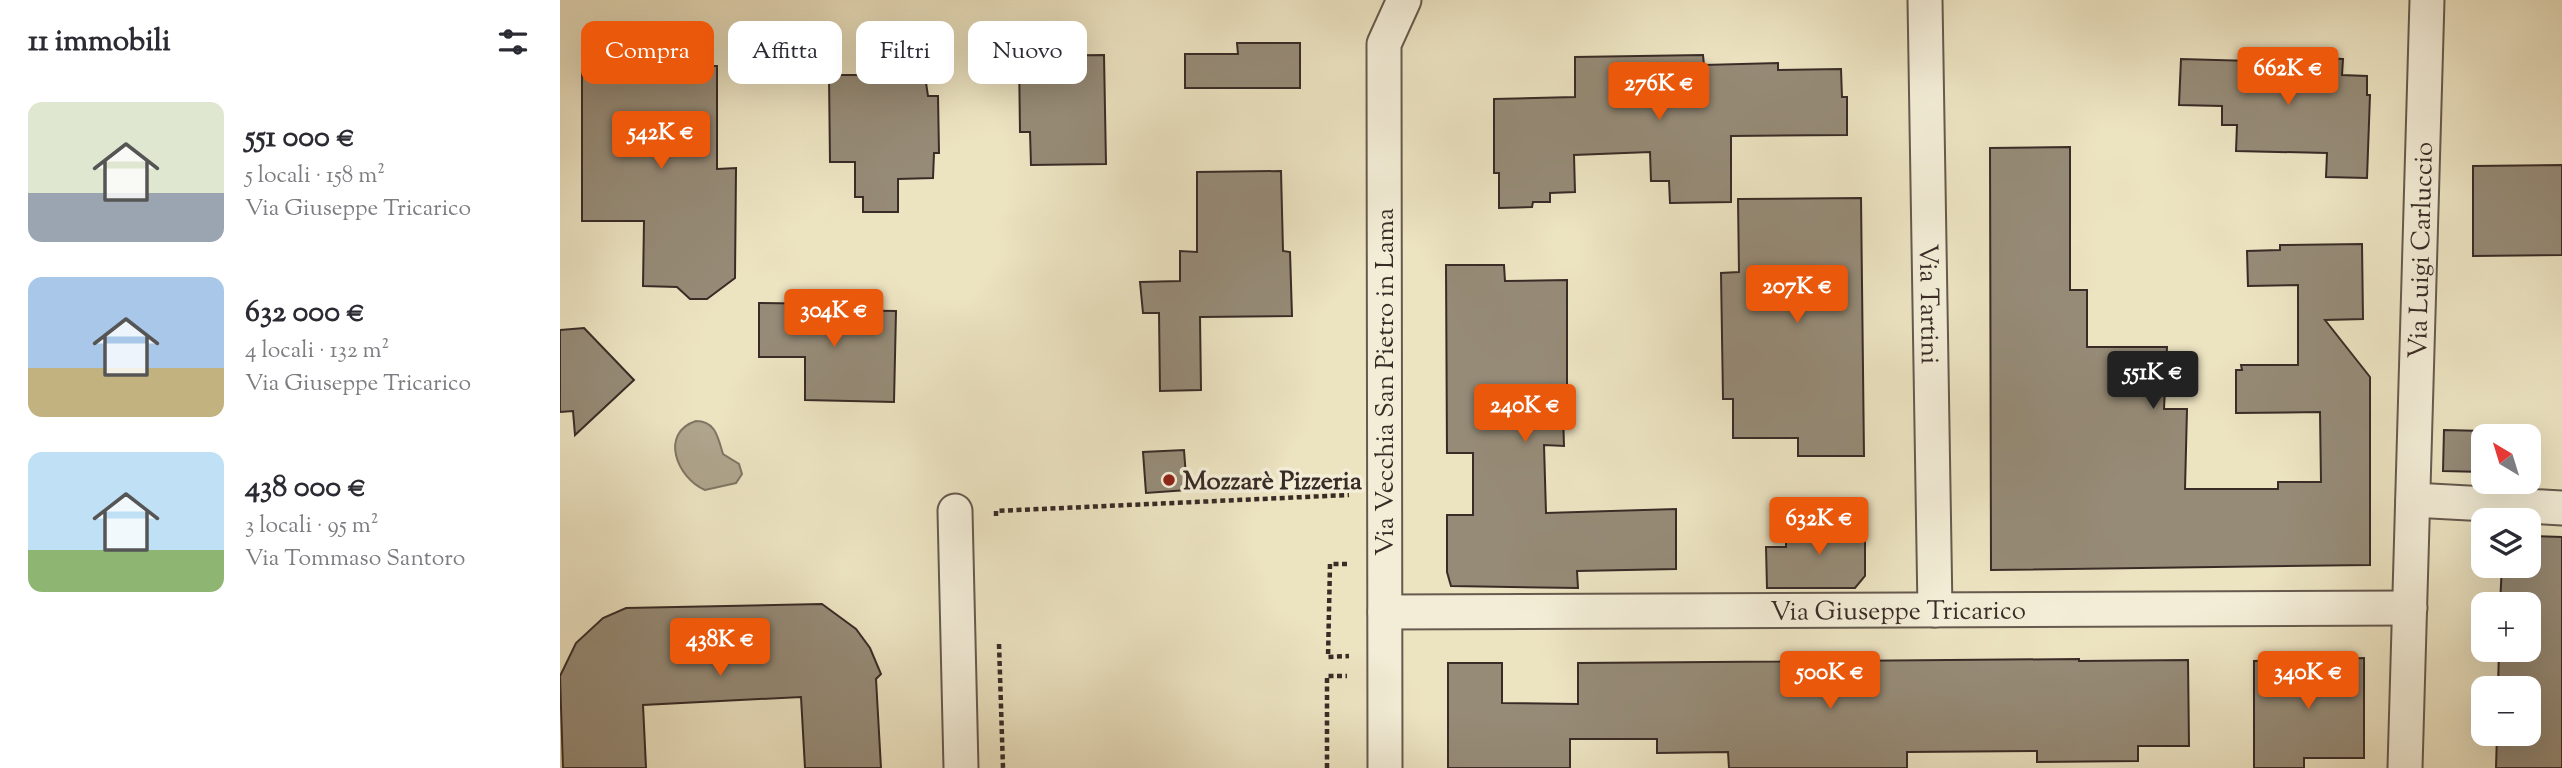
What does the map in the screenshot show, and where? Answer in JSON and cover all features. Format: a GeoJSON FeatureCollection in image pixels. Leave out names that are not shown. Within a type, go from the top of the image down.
{"type":"FeatureCollection","features":[{"type":"Feature","properties":{"kind":"street","name":"Via Vecchia San Pietro in Lama"},"geometry":{"type":"LineString","coordinates":[[1385,768],[1384,44],[1404,0]]}},
{"type":"Feature","properties":{"kind":"street","name":"Via Tartini"},"geometry":{"type":"LineString","coordinates":[[1925,0],[1935,610]]}},
{"type":"Feature","properties":{"kind":"street","name":"Via Luigi Carluccio"},"geometry":{"type":"LineString","coordinates":[[2405,768],[2427,0]]}},
{"type":"Feature","properties":{"kind":"street"},"geometry":{"type":"LineString","coordinates":[[2413,500],[2562,508]]}},
{"type":"Feature","properties":{"kind":"street"},"geometry":{"type":"LineString","coordinates":[[955,511],[961,768]]}},
{"type":"Feature","properties":{"kind":"street","name":"Via Giuseppe Tricarico"},"geometry":{"type":"LineString","coordinates":[[1385,612],[2410,608]]}},
{"type":"Feature","properties":{"kind":"path"},"geometry":{"type":"LineString","coordinates":[[996,525],[996,511],[1359,495]]}},
{"type":"Feature","properties":{"kind":"path"},"geometry":{"type":"LineString","coordinates":[[1355,666],[1354,656],[1328,657],[1330,564],[1358,564]]}},
{"type":"Feature","properties":{"kind":"path"},"geometry":{"type":"LineString","coordinates":[[999,633],[1003,768]]}},
{"type":"Feature","properties":{"kind":"path"},"geometry":{"type":"LineString","coordinates":[[1327,768],[1327,677],[1355,676]]}},
{"type":"Feature","properties":{"kind":"shaded area"},"geometry":{"type":"Polygon","coordinates":[[[696,421],[712,427],[723,454],[739,464],[742,474],[736,483],[705,490],[695,484],[680,466],[675,445],[678,435],[696,421]]]}},
{"type":"Feature","properties":{"kind":"building"},"geometry":{"type":"Polygon","coordinates":[[[1237,43],[1300,43],[1300,88],[1185,88],[1185,54],[1238,54],[1237,43]]]}},
{"type":"Feature","properties":{"kind":"building"},"geometry":{"type":"Polygon","coordinates":[[[1087,55],[1104,55],[1106,164],[1031,165],[1030,132],[1020,132],[1019,84],[1087,84],[1087,55]]]}},
{"type":"Feature","properties":{"kind":"building"},"geometry":{"type":"Polygon","coordinates":[[[1703,55],[1704,65],[1778,63],[1778,70],[1841,69],[1842,97],[1847,97],[1847,135],[1731,136],[1731,202],[1670,203],[1669,181],[1651,181],[1650,152],[1574,155],[1575,192],[1550,193],[1550,202],[1533,202],[1532,207],[1499,208],[1499,173],[1494,173],[1494,99],[1575,97],[1575,57],[1703,55]]]}},
{"type":"Feature","properties":{"kind":"building"},"geometry":{"type":"Polygon","coordinates":[[[2288,57],[2343,59],[2342,75],[2367,76],[2367,95],[2370,95],[2367,178],[2326,177],[2327,153],[2236,151],[2237,125],[2222,125],[2222,106],[2179,105],[2181,59],[2288,62],[2288,57]]]}},
{"type":"Feature","properties":{"kind":"building"},"geometry":{"type":"Polygon","coordinates":[[[714,66],[717,66],[717,169],[736,168],[735,278],[707,299],[690,299],[677,287],[643,286],[644,221],[582,221],[582,84],[714,84],[714,66]]]}},
{"type":"Feature","properties":{"kind":"building"},"geometry":{"type":"Polygon","coordinates":[[[842,75],[856,75],[856,84],[926,84],[928,96],[938,96],[939,153],[934,153],[933,178],[898,179],[898,212],[863,212],[863,197],[855,197],[855,162],[830,162],[829,84],[842,84],[842,75]]]}},
{"type":"Feature","properties":{"kind":"building"},"geometry":{"type":"Polygon","coordinates":[[[2070,147],[2070,290],[2087,290],[2087,347],[2167,347],[2164,409],[2187,409],[2185,489],[2278,489],[2278,482],[2321,482],[2320,412],[2236,413],[2236,370],[2242,370],[2241,365],[2298,365],[2298,285],[2248,286],[2247,251],[2280,250],[2280,245],[2362,244],[2363,319],[2325,320],[2370,377],[2370,565],[1991,570],[1990,148],[2070,147]]]}},
{"type":"Feature","properties":{"kind":"building"},"geometry":{"type":"Polygon","coordinates":[[[2562,165],[2562,255],[2473,256],[2473,166],[2562,165]]]}},
{"type":"Feature","properties":{"kind":"building"},"geometry":{"type":"Polygon","coordinates":[[[1281,171],[1283,251],[1290,252],[1292,316],[1200,317],[1201,390],[1160,391],[1159,313],[1143,313],[1140,282],[1180,281],[1180,251],[1197,252],[1197,172],[1281,171]]]}},
{"type":"Feature","properties":{"kind":"building"},"geometry":{"type":"Polygon","coordinates":[[[1861,198],[1864,456],[1798,456],[1798,438],[1733,438],[1733,399],[1723,399],[1721,273],[1739,272],[1738,199],[1861,198]]]}},
{"type":"Feature","properties":{"kind":"building"},"geometry":{"type":"Polygon","coordinates":[[[1446,265],[1504,265],[1505,281],[1567,280],[1567,414],[1563,414],[1564,446],[1544,445],[1546,513],[1676,509],[1676,569],[1577,571],[1578,588],[1451,586],[1447,572],[1447,515],[1473,515],[1473,453],[1447,453],[1446,265]]]}},
{"type":"Feature","properties":{"kind":"building"},"geometry":{"type":"Polygon","coordinates":[[[759,303],[829,304],[829,310],[896,311],[894,402],[805,400],[805,357],[759,357],[759,303]]]}},
{"type":"Feature","properties":{"kind":"building"},"geometry":{"type":"Polygon","coordinates":[[[584,328],[634,380],[575,435],[573,411],[560,412],[560,330],[584,328]]]}},
{"type":"Feature","properties":{"kind":"building"},"geometry":{"type":"Polygon","coordinates":[[[2444,430],[2471,431],[2471,472],[2443,471],[2444,430]]]}},
{"type":"Feature","properties":{"kind":"building"},"geometry":{"type":"Polygon","coordinates":[[[1184,450],[1187,490],[1146,493],[1143,452],[1184,450]]]}},
{"type":"Feature","properties":{"kind":"building"},"geometry":{"type":"Polygon","coordinates":[[[1795,522],[1865,522],[1865,576],[1855,588],[1767,588],[1766,547],[1786,547],[1786,541],[1795,541],[1795,522]]]}},
{"type":"Feature","properties":{"kind":"building"},"geometry":{"type":"Polygon","coordinates":[[[2541,536],[2562,537],[2562,768],[2496,768],[2497,746],[2541,746],[2541,676],[2498,676],[2499,662],[2541,662],[2541,592],[2501,592],[2501,578],[2541,578],[2541,536]]]}},
{"type":"Feature","properties":{"kind":"building"},"geometry":{"type":"Polygon","coordinates":[[[822,604],[856,629],[870,648],[881,674],[876,679],[881,768],[805,768],[801,697],[643,705],[646,768],[563,768],[560,676],[576,643],[603,618],[626,608],[822,604]]]}},
{"type":"Feature","properties":{"kind":"building"},"geometry":{"type":"Polygon","coordinates":[[[2364,658],[2364,758],[2304,758],[2304,768],[2254,768],[2254,661],[2364,658]]]}},
{"type":"Feature","properties":{"kind":"building"},"geometry":{"type":"Polygon","coordinates":[[[2188,660],[2189,746],[2138,746],[2138,761],[2037,762],[2037,751],[1907,752],[1907,768],[1729,768],[1728,752],[1657,753],[1657,739],[1570,739],[1570,768],[1448,768],[1448,663],[1502,663],[1502,703],[1578,704],[1578,663],[2188,660]]]}},
{"type":"Feature","properties":{"kind":"place","name":"Mozzarè Pizzeria"},"geometry":{"type":"Point","coordinates":[1169,480]}}]}
